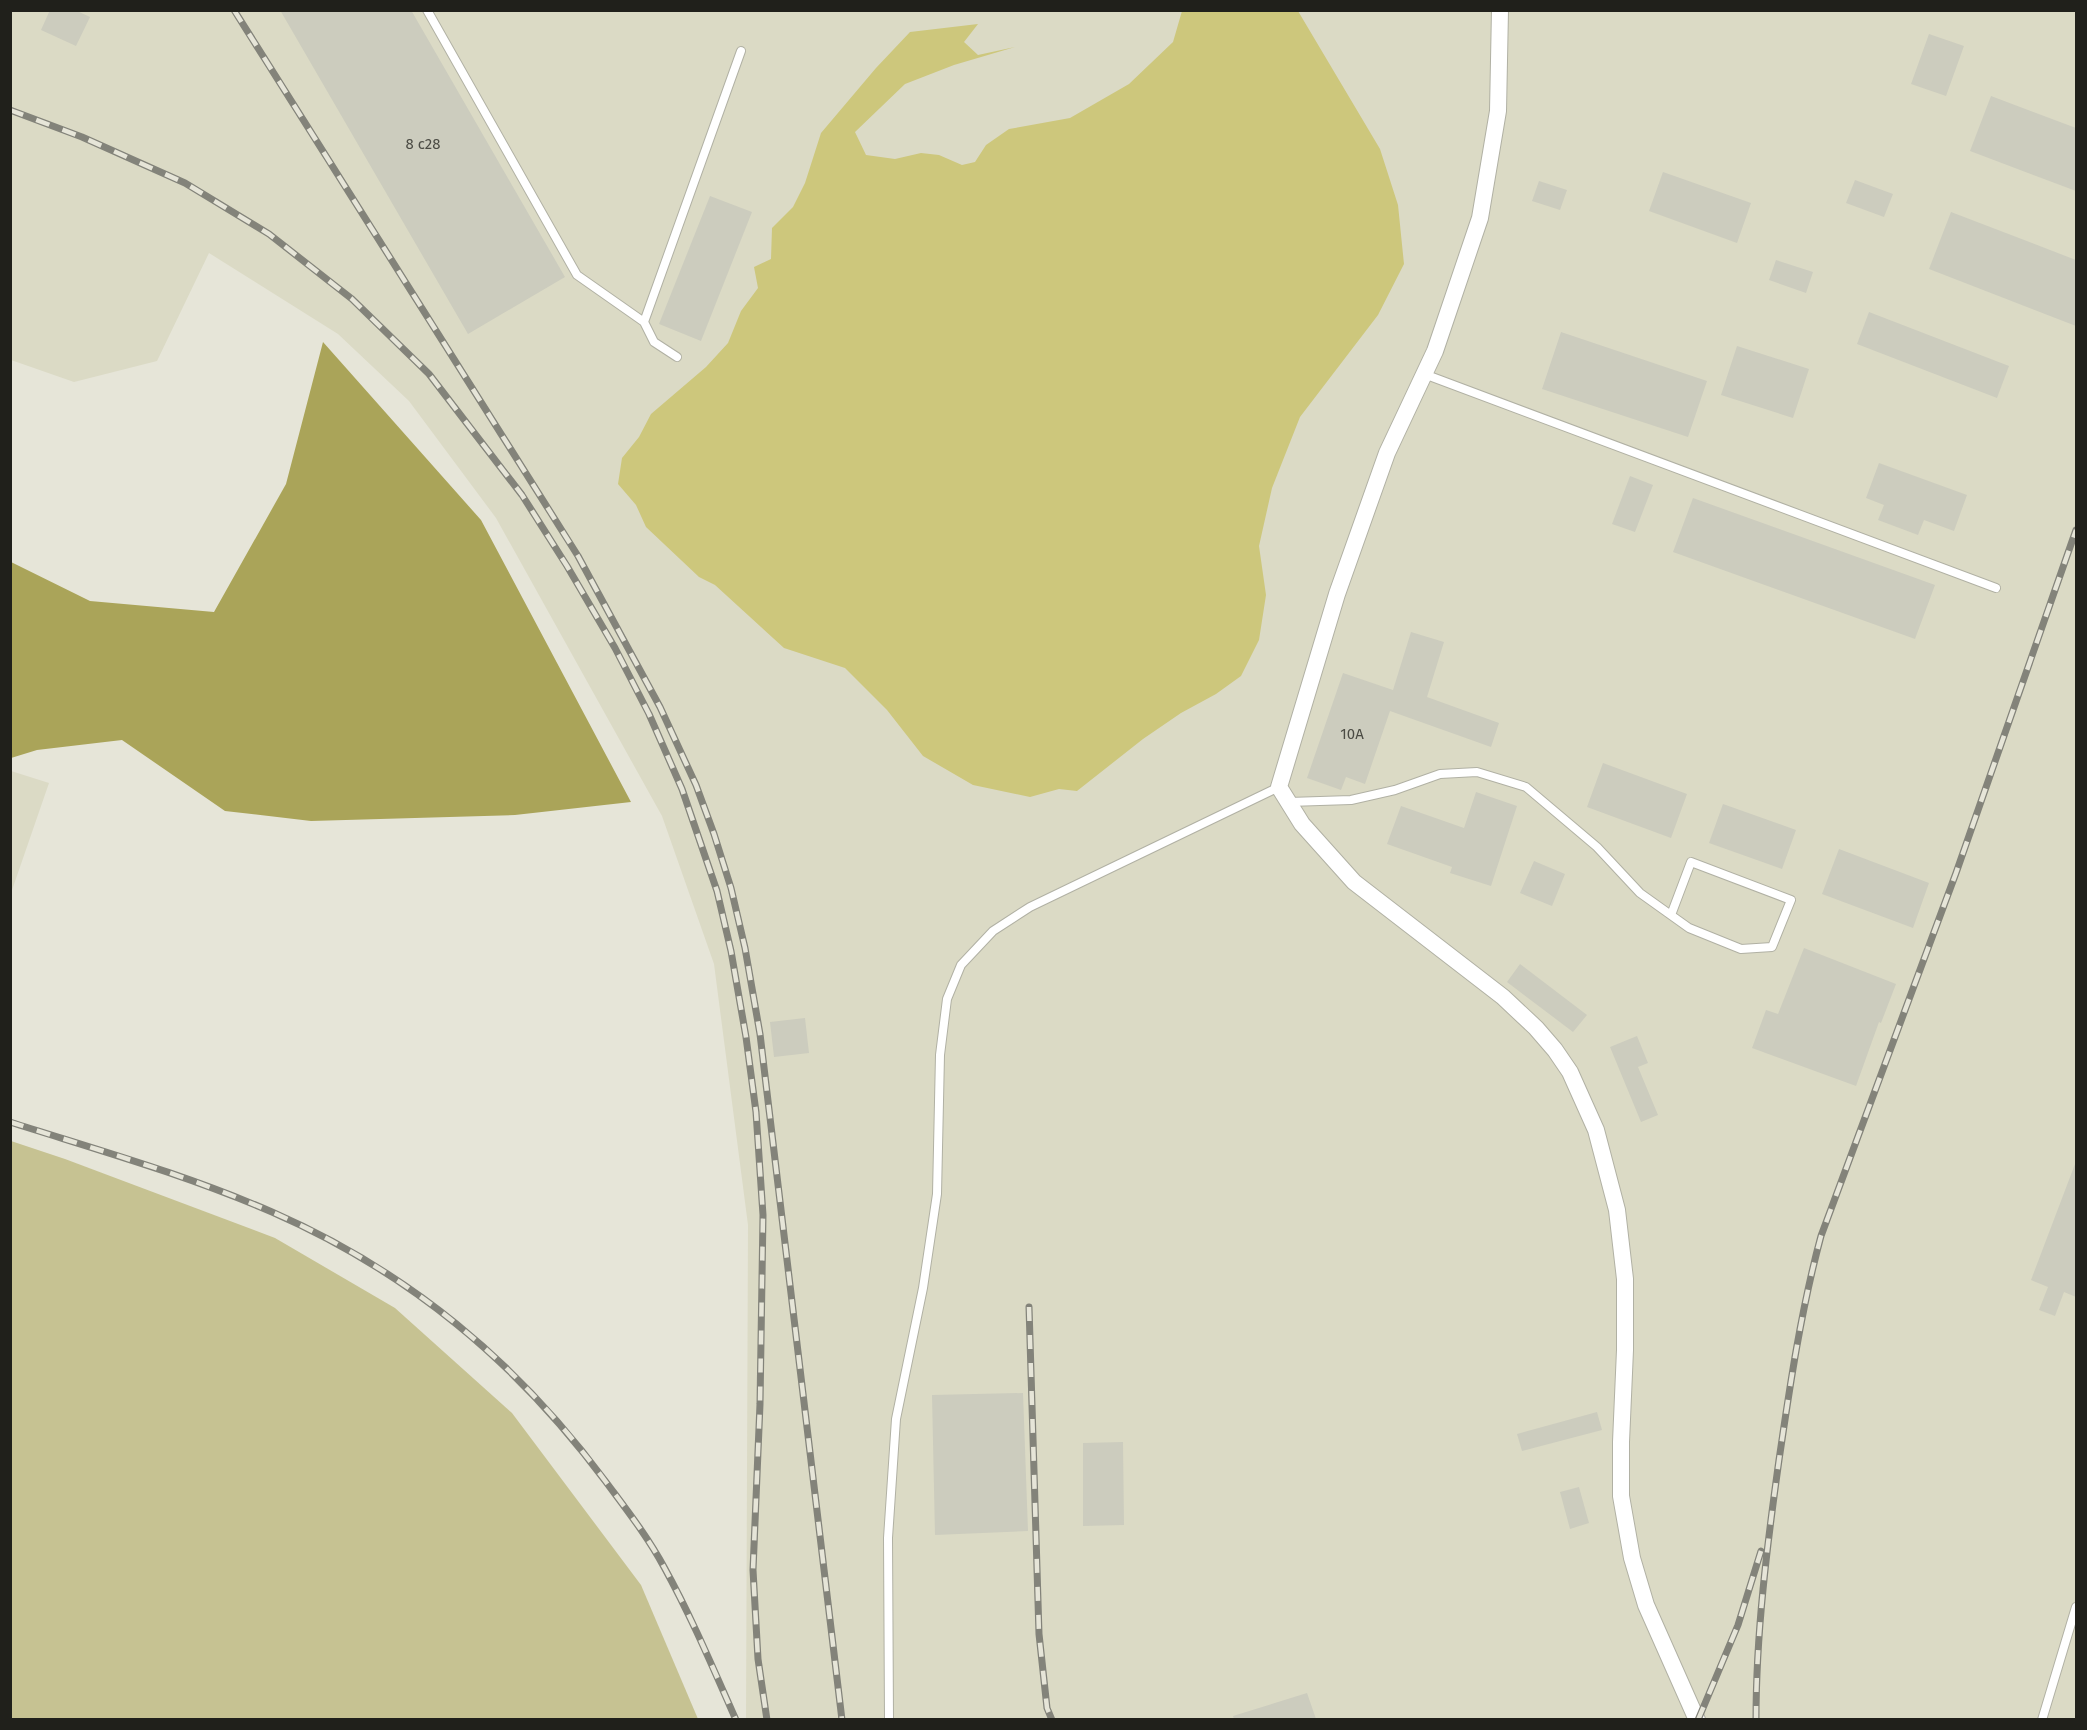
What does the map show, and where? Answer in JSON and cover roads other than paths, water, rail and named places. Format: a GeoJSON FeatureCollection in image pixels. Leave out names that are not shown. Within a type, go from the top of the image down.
{"type":"FeatureCollection","features":[{"type":"Feature","properties":{"kind":"street"},"geometry":{"type":"LineString","coordinates":[[1500,10],[1498,111],[1480,218],[1435,351],[1387,453],[1341,583],[1279,787],[1302,824],[1354,882],[1503,997],[1536,1028],[1570,1072],[1596,1130],[1617,1210],[1625,1279],[1621,1496],[1632,1558],[1646,1605],[1697,1719]]}},
{"type":"Feature","properties":{"kind":"lane"},"geometry":{"type":"LineString","coordinates":[[427,10],[577,275],[644,322],[654,342],[677,357]]}},
{"type":"Feature","properties":{"kind":"lane"},"geometry":{"type":"LineString","coordinates":[[644,322],[741,51]]}},
{"type":"Feature","properties":{"kind":"lane"},"geometry":{"type":"LineString","coordinates":[[1424,374],[1996,588]]}},
{"type":"Feature","properties":{"kind":"lane"},"geometry":{"type":"LineString","coordinates":[[1289,802],[1351,800],[1395,790],[1440,774],[1477,772],[1526,787],[1597,847],[1640,893],[1689,928],[1740,949],[1772,947],[1791,900],[1691,862],[1671,915]]}},
{"type":"Feature","properties":{"kind":"lane"},"geometry":{"type":"LineString","coordinates":[[889,1719],[888,1538],[896,1419],[923,1288],[937,1194],[940,1055],[947,999],[961,964],[993,932],[1030,907],[1279,787]]}},
{"type":"Feature","properties":{"kind":"lane"},"geometry":{"type":"LineString","coordinates":[[2042,1719],[2072,1627],[2076,1607]]}},
{"type":"Feature","properties":{"kind":"railway"},"geometry":{"type":"LineString","coordinates":[[234,10],[578,556],[660,707],[696,785],[714,834],[731,888],[745,948],[760,1034],[842,1720]]}},
{"type":"Feature","properties":{"kind":"railway"},"geometry":{"type":"LineString","coordinates":[[10,110],[82,137],[185,183],[269,234],[352,299],[429,374],[522,495],[615,648],[649,714],[682,789],[717,891],[731,951],[756,1112],[763,1215],[760,1404],[753,1570],[758,1659],[767,1720]]}},
{"type":"Feature","properties":{"kind":"railway"},"geometry":{"type":"LineString","coordinates":[[1756,1720],[1756,1687],[1766,1557],[1787,1404],[1821,1236],[1956,873],[2076,530]]}},
{"type":"Feature","properties":{"kind":"railway"},"geometry":{"type":"LineString","coordinates":[[10,1122],[175,1175],[272,1212],[322,1236],[369,1263],[414,1292],[457,1324],[536,1398],[572,1438],[636,1523],[658,1556],[683,1604],[736,1720]]}},
{"type":"Feature","properties":{"kind":"railway"},"geometry":{"type":"LineString","coordinates":[[1029,1307],[1039,1634],[1047,1708],[1052,1720]]}},
{"type":"Feature","properties":{"kind":"railway"},"geometry":{"type":"LineString","coordinates":[[1698,1720],[1738,1625],[1761,1551]]}}]}
